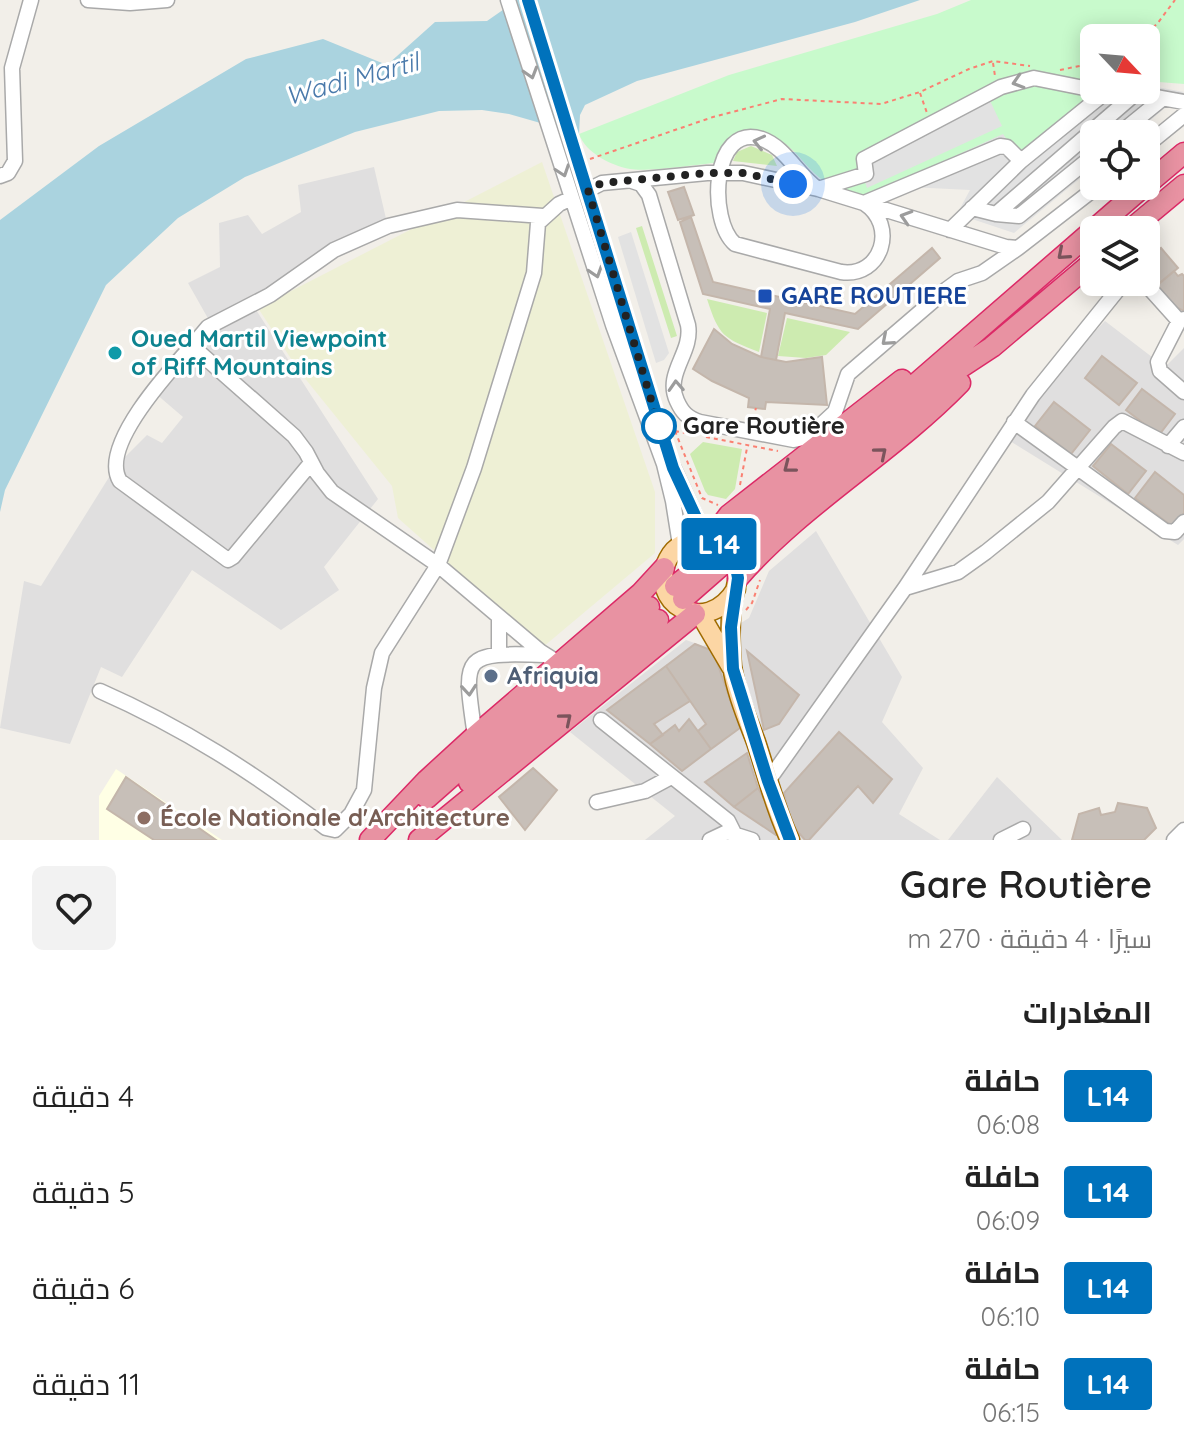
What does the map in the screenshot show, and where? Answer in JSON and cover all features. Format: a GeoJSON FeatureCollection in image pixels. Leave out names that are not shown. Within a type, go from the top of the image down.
{"type":"FeatureCollection","features":[{"type":"Feature","properties":{"kind":"highway"},"geometry":{"type":"LineString","coordinates":[[1160,173],[1184,153]]}},
{"type":"Feature","properties":{"kind":"highway"},"geometry":{"type":"LineString","coordinates":[[1147,216],[1184,185]]}},
{"type":"Feature","properties":{"kind":"highway"},"geometry":{"type":"LineString","coordinates":[[1080,273],[992,347],[960,368],[749,533],[1128,200]]}},
{"type":"Feature","properties":{"kind":"highway"},"geometry":{"type":"LineString","coordinates":[[419,840],[688,603],[721,561],[729,515],[854,415],[966,339]]}},
{"type":"Feature","properties":{"kind":"highway"},"geometry":{"type":"LineString","coordinates":[[721,561],[759,554],[891,445],[956,386],[992,347]]}},
{"type":"Feature","properties":{"kind":"highway"},"geometry":{"type":"LineString","coordinates":[[370,840],[427,780],[552,660],[641,593],[664,568]]}},
{"type":"Feature","properties":{"kind":"highway"},"geometry":{"type":"LineString","coordinates":[[379,840],[562,679],[653,614],[403,840]]}},
{"type":"Feature","properties":{"kind":"main road"},"geometry":{"type":"LineString","coordinates":[[721,561],[723,607],[688,603],[679,607],[668,596],[663,581],[668,559],[680,545],[697,539],[721,561],[731,627],[733,669],[790,840]]}},
{"type":"Feature","properties":{"kind":"main road"},"geometry":{"type":"LineString","coordinates":[[688,603],[733,669]]}},
{"type":"Feature","properties":{"kind":"street"},"geometry":{"type":"LineString","coordinates":[[0,176],[8,173],[15,161],[12,68],[31,0]]}},
{"type":"Feature","properties":{"kind":"street"},"geometry":{"type":"LineString","coordinates":[[88,0],[115,3],[167,0]]}},
{"type":"Feature","properties":{"kind":"street"},"geometry":{"type":"LineString","coordinates":[[508,0],[613,325],[664,464],[680,545]]}},
{"type":"Feature","properties":{"kind":"street"},"geometry":{"type":"LineString","coordinates":[[528,0],[673,468],[721,561]]}},
{"type":"Feature","properties":{"kind":"street"},"geometry":{"type":"LineString","coordinates":[[818,189],[866,174],[864,159],[1001,87],[1034,78],[1080,86]]}},
{"type":"Feature","properties":{"kind":"street"},"geometry":{"type":"LineString","coordinates":[[1136,120],[1162,99],[1184,102]]}},
{"type":"Feature","properties":{"kind":"street"},"geometry":{"type":"LineString","coordinates":[[950,230],[1021,161],[1088,104]]}},
{"type":"Feature","properties":{"kind":"street"},"geometry":{"type":"LineString","coordinates":[[996,214],[1123,104]]}},
{"type":"Feature","properties":{"kind":"street"},"geometry":{"type":"LineString","coordinates":[[1160,135],[1184,115]]}},
{"type":"Feature","properties":{"kind":"street"},"geometry":{"type":"LineString","coordinates":[[818,189],[780,150],[761,139],[752,137],[735,144],[728,151],[719,173],[718,196],[725,234],[735,244],[841,272],[857,272],[866,268],[876,256],[883,236],[878,216],[864,203]]}},
{"type":"Feature","properties":{"kind":"street"},"geometry":{"type":"LineString","coordinates":[[864,203],[1000,146],[1007,147],[1021,161]]}},
{"type":"Feature","properties":{"kind":"street"},"geometry":{"type":"LineString","coordinates":[[972,208],[996,214],[1022,214],[1080,166]]}},
{"type":"Feature","properties":{"kind":"street"},"geometry":{"type":"LineString","coordinates":[[588,190],[602,183],[743,173],[818,189],[1006,247],[1018,248]]}},
{"type":"Feature","properties":{"kind":"street"},"geometry":{"type":"LineString","coordinates":[[632,181],[641,184],[649,195],[688,325],[689,341],[672,382],[681,410],[691,420],[794,440],[808,437],[835,412],[848,374],[936,298],[958,281],[982,273],[1081,200]]}},
{"type":"Feature","properties":{"kind":"street"},"geometry":{"type":"LineString","coordinates":[[100,691],[223,754],[326,828],[335,830],[339,827],[364,790],[374,688],[382,653],[438,565],[474,468],[531,282],[537,256],[538,223],[543,216],[572,198]]}},
{"type":"Feature","properties":{"kind":"street"},"geometry":{"type":"LineString","coordinates":[[311,463],[228,560],[120,481],[116,472],[116,462],[135,418],[161,380],[208,327],[270,295],[334,250],[388,226],[457,210],[543,216]]}},
{"type":"Feature","properties":{"kind":"street"},"geometry":{"type":"LineString","coordinates":[[768,781],[905,588],[1014,422],[1112,296]]}},
{"type":"Feature","properties":{"kind":"street"},"geometry":{"type":"LineString","coordinates":[[1158,296],[1182,320],[1158,362],[1160,371],[1184,392]]}},
{"type":"Feature","properties":{"kind":"street"},"geometry":{"type":"LineString","coordinates":[[192,346],[294,436],[332,492],[438,565],[552,660]]}},
{"type":"Feature","properties":{"kind":"street"},"geometry":{"type":"LineString","coordinates":[[905,588],[958,572],[1048,502],[1122,421],[1184,453]]}},
{"type":"Feature","properties":{"kind":"street"},"geometry":{"type":"LineString","coordinates":[[1014,422],[1165,531],[1175,532],[1184,522]]}},
{"type":"Feature","properties":{"kind":"street"},"geometry":{"type":"LineString","coordinates":[[1168,446],[1184,427]]}},
{"type":"Feature","properties":{"kind":"street"},"geometry":{"type":"LineString","coordinates":[[499,617],[499,654]]}},
{"type":"Feature","properties":{"kind":"street"},"geometry":{"type":"LineString","coordinates":[[475,736],[468,675],[473,666],[483,657],[499,654],[552,660]]}},
{"type":"Feature","properties":{"kind":"street"},"geometry":{"type":"LineString","coordinates":[[601,720],[728,821],[734,833]]}},
{"type":"Feature","properties":{"kind":"street"},"geometry":{"type":"LineString","coordinates":[[597,802],[645,791],[671,777]]}},
{"type":"Feature","properties":{"kind":"street"},"geometry":{"type":"LineString","coordinates":[[1001,840],[1023,829]]}},
{"type":"Feature","properties":{"kind":"street"},"geometry":{"type":"LineString","coordinates":[[1174,840],[1184,830]]}},
{"type":"Feature","properties":{"kind":"street"},"geometry":{"type":"LineString","coordinates":[[710,840],[718,835],[734,833],[752,840]]}},
{"type":"Feature","properties":{"kind":"path"},"geometry":{"type":"LineString","coordinates":[[1157,24],[1175,0]]}},
{"type":"Feature","properties":{"kind":"path"},"geometry":{"type":"LineString","coordinates":[[579,162],[713,117],[782,99],[881,104],[920,92],[993,61],[1030,66]]}},
{"type":"Feature","properties":{"kind":"path"},"geometry":{"type":"LineString","coordinates":[[1061,70],[1080,66]]}},
{"type":"Feature","properties":{"kind":"path"},"geometry":{"type":"LineString","coordinates":[[920,92],[930,124]]}},
{"type":"Feature","properties":{"kind":"path"},"geometry":{"type":"LineString","coordinates":[[723,505],[702,498],[675,431],[788,453]]}},
{"type":"Feature","properties":{"kind":"path"},"geometry":{"type":"LineString","coordinates":[[738,496],[748,446]]}},
{"type":"Feature","properties":{"kind":"path"},"geometry":{"type":"LineString","coordinates":[[743,614],[752,603],[760,579]]}},
{"type":"Feature","properties":{"kind":"shaded area"},"geometry":{"type":"Polygon","coordinates":[[[984,88],[1002,126],[867,188],[857,158],[984,88]]]}},
{"type":"Feature","properties":{"kind":"shaded area"},"geometry":{"type":"Polygon","coordinates":[[[1160,88],[1184,92],[1151,120],[1080,120],[1080,179],[1014,233],[957,214],[970,190],[889,186],[1003,134],[1020,158],[1081,104],[1160,104],[1160,88]]]}},
{"type":"Feature","properties":{"kind":"shaded area"},"geometry":{"type":"Polygon","coordinates":[[[542,162],[655,492],[655,553],[543,647],[398,518],[392,486],[299,371],[258,308],[542,162]]]}},
{"type":"Feature","properties":{"kind":"shaded area"},"geometry":{"type":"Polygon","coordinates":[[[374,167],[387,223],[251,302],[378,499],[324,567],[339,590],[281,630],[192,570],[122,677],[101,667],[70,744],[0,728],[24,581],[41,586],[116,466],[147,435],[162,443],[183,417],[155,393],[214,329],[188,283],[220,267],[219,223],[248,215],[262,234],[301,212],[298,185],[374,167]]]}},
{"type":"Feature","properties":{"kind":"shaded area"},"geometry":{"type":"Polygon","coordinates":[[[631,232],[669,353],[664,360],[656,363],[618,237],[631,232]]]}},
{"type":"Feature","properties":{"kind":"shaded area"},"geometry":{"type":"Polygon","coordinates":[[[1105,321],[1165,367],[1184,348],[1184,539],[1178,545],[997,433],[1105,321]]]}},
{"type":"Feature","properties":{"kind":"shaded area"},"geometry":{"type":"Polygon","coordinates":[[[816,531],[902,677],[882,722],[923,768],[899,814],[940,840],[645,840],[675,816],[570,732],[686,640],[703,646],[749,618],[769,571],[816,531]]]}},
{"type":"Feature","properties":{"kind":"shaded area","name":"École Nationale d'Architecture"},"geometry":{"type":"Polygon","coordinates":[[[116,769],[222,840],[99,840],[99,796],[116,769]]]}},
{"type":"Feature","properties":{"kind":"shaded area"},"geometry":{"type":"Polygon","coordinates":[[[997,777],[1062,840],[948,840],[997,777]]]}},
{"type":"Feature","properties":{"kind":"green space"},"geometry":{"type":"Polygon","coordinates":[[[971,0],[1184,0],[1184,84],[1160,82],[1160,24],[1080,24],[1081,104],[1020,159],[889,186],[866,196],[824,181],[788,146],[765,133],[745,131],[736,135],[720,151],[714,163],[637,170],[600,157],[587,147],[579,134],[729,75],[937,14],[971,0]]]}},
{"type":"Feature","properties":{"kind":"green space"},"geometry":{"type":"Polygon","coordinates":[[[751,146],[772,155],[777,166],[733,161],[737,152],[751,146]]]}},
{"type":"Feature","properties":{"kind":"green space"},"geometry":{"type":"Polygon","coordinates":[[[642,226],[677,336],[671,338],[636,228],[642,226]]]}},
{"type":"Feature","properties":{"kind":"green space"},"geometry":{"type":"Polygon","coordinates":[[[707,299],[767,313],[759,352],[724,334],[715,321],[707,299]]]}},
{"type":"Feature","properties":{"kind":"green space"},"geometry":{"type":"Polygon","coordinates":[[[787,318],[850,332],[826,355],[806,358],[778,356],[787,318]]]}},
{"type":"Feature","properties":{"kind":"green space"},"geometry":{"type":"Polygon","coordinates":[[[703,442],[742,449],[735,489],[726,499],[708,495],[690,454],[703,442]]]}},
{"type":"Feature","properties":{"kind":"water","name":"Wadi Martil"},"geometry":{"type":"Polygon","coordinates":[[[517,0],[920,0],[855,22],[637,81],[585,105],[580,115],[579,134],[509,114],[482,110],[439,111],[355,132],[245,177],[178,218],[106,285],[5,490],[0,512],[0,220],[99,146],[246,59],[323,39],[387,65],[435,22],[487,21],[517,0]]]}},
{"type":"Feature","properties":{"kind":"building"},"geometry":{"type":"Polygon","coordinates":[[[684,187],[694,215],[678,220],[668,192],[684,187]]]}},
{"type":"Feature","properties":{"kind":"building"},"geometry":{"type":"Polygon","coordinates":[[[691,217],[713,282],[855,314],[932,248],[940,258],[858,329],[785,313],[776,360],[761,357],[770,309],[703,294],[680,222],[691,217]]]}},
{"type":"Feature","properties":{"kind":"building"},"geometry":{"type":"Polygon","coordinates":[[[1160,249],[1178,268],[1160,283],[1160,249]]]}},
{"type":"Feature","properties":{"kind":"building"},"geometry":{"type":"Polygon","coordinates":[[[1174,271],[1178,276],[1184,276],[1184,311],[1176,307],[1160,288],[1160,283],[1174,271]]]}},
{"type":"Feature","properties":{"kind":"building"},"geometry":{"type":"Polygon","coordinates":[[[714,329],[732,344],[761,357],[786,362],[822,357],[827,405],[766,402],[765,409],[748,407],[749,398],[693,369],[714,329]]]}},
{"type":"Feature","properties":{"kind":"building"},"geometry":{"type":"Polygon","coordinates":[[[1102,356],[1137,383],[1119,405],[1085,378],[1102,356]]]}},
{"type":"Feature","properties":{"kind":"building"},"geometry":{"type":"Polygon","coordinates":[[[1142,389],[1175,414],[1159,435],[1126,410],[1142,389]]]}},
{"type":"Feature","properties":{"kind":"building"},"geometry":{"type":"Polygon","coordinates":[[[1054,402],[1090,430],[1071,454],[1035,426],[1054,402]]]}},
{"type":"Feature","properties":{"kind":"building"},"geometry":{"type":"Polygon","coordinates":[[[1111,444],[1146,471],[1128,494],[1093,466],[1111,444]]]}},
{"type":"Feature","properties":{"kind":"building"},"geometry":{"type":"Polygon","coordinates":[[[1155,472],[1184,495],[1184,513],[1173,527],[1135,498],[1155,472]]]}},
{"type":"Feature","properties":{"kind":"building"},"geometry":{"type":"Polygon","coordinates":[[[695,644],[713,651],[740,728],[711,749],[698,731],[706,724],[666,666],[695,644]]]}},
{"type":"Feature","properties":{"kind":"building"},"geometry":{"type":"Polygon","coordinates":[[[747,651],[799,695],[779,724],[764,730],[747,651]]]}},
{"type":"Feature","properties":{"kind":"building"},"geometry":{"type":"Polygon","coordinates":[[[666,666],[690,701],[654,724],[663,735],[650,744],[607,710],[666,666]]]}},
{"type":"Feature","properties":{"kind":"building"},"geometry":{"type":"Polygon","coordinates":[[[689,719],[711,749],[682,771],[650,744],[675,725],[679,731],[689,719]]]}},
{"type":"Feature","properties":{"kind":"building"},"geometry":{"type":"Polygon","coordinates":[[[839,732],[892,779],[873,803],[858,786],[809,840],[805,840],[791,824],[784,793],[839,732]]]}},
{"type":"Feature","properties":{"kind":"building"},"geometry":{"type":"Polygon","coordinates":[[[747,753],[758,788],[734,807],[705,782],[747,753]]]}},
{"type":"Feature","properties":{"kind":"building"},"geometry":{"type":"Polygon","coordinates":[[[533,768],[557,790],[525,830],[499,797],[533,768]]]}},
{"type":"Feature","properties":{"kind":"building","name":"École Nationale d'Architecture"},"geometry":{"type":"Polygon","coordinates":[[[126,777],[216,840],[154,840],[107,809],[126,777]]]}},
{"type":"Feature","properties":{"kind":"building"},"geometry":{"type":"Polygon","coordinates":[[[758,788],[782,831],[776,835],[734,807],[758,788]]]}},
{"type":"Feature","properties":{"kind":"building"},"geometry":{"type":"Polygon","coordinates":[[[1118,803],[1147,808],[1156,828],[1144,840],[1072,840],[1079,814],[1099,808],[1101,815],[1115,812],[1118,803]]]}},
{"type":"Feature","properties":{"kind":"bus line","name":"L14"},"geometry":{"type":"LineString","coordinates":[[528,0],[673,468],[706,539],[722,545],[738,569],[731,627],[733,669],[790,840]]}},
{"type":"Feature","properties":{"kind":"place","name":"GARE ROUTIERE"},"geometry":{"type":"Point","coordinates":[765,296]}},
{"type":"Feature","properties":{"kind":"place","name":"Oued Martil Viewpoint of Riff Mountains"},"geometry":{"type":"Point","coordinates":[115,353]}},
{"type":"Feature","properties":{"kind":"place","name":"Gare Routière"},"geometry":{"type":"Point","coordinates":[659,426]}},
{"type":"Feature","properties":{"kind":"place","name":"Afriquia"},"geometry":{"type":"Point","coordinates":[491,676]}},
{"type":"Feature","properties":{"kind":"place","name":"École Nationale d'Architecture"},"geometry":{"type":"Point","coordinates":[144,818]}},
{"type":"Feature","properties":{"kind":"route"},"geometry":{"type":"LineString","coordinates":[[659,426],[588,190],[602,183],[707,173],[743,173],[793,184]]}}]}
